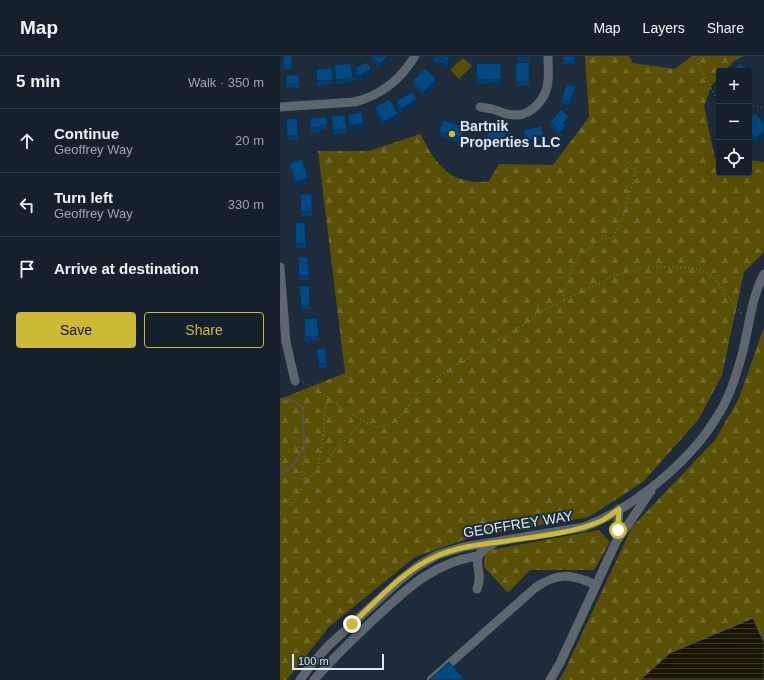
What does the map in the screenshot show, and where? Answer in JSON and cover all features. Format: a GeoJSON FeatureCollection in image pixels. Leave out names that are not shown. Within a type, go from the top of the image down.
{"type":"FeatureCollection","features":[{"type":"Feature","properties":{"kind":"street"},"geometry":{"type":"LineString","coordinates":[[280,107],[354,102],[363,100],[378,93],[391,84],[415,56]]}},
{"type":"Feature","properties":{"kind":"street"},"geometry":{"type":"LineString","coordinates":[[480,107],[490,108],[511,115],[517,115],[529,111],[535,107],[544,95],[547,88],[548,56]]}},
{"type":"Feature","properties":{"kind":"street"},"geometry":{"type":"LineString","coordinates":[[280,267],[286,342],[295,381]]}},
{"type":"Feature","properties":{"kind":"street","name":"GEOFFREY WAY"},"geometry":{"type":"LineString","coordinates":[[300,680],[328,646],[400,580],[418,566],[437,555],[463,547],[584,527],[603,520],[654,486],[691,451],[709,430],[719,414],[728,396],[740,364],[758,286],[764,274]]}},
{"type":"Feature","properties":{"kind":"street","name":"GEOFFREY WAY"},"geometry":{"type":"LineString","coordinates":[[550,680],[560,663],[616,542],[654,486]]}},
{"type":"Feature","properties":{"kind":"street","name":"GEOFFREY WAY"},"geometry":{"type":"LineString","coordinates":[[616,542],[619,509]]}},
{"type":"Feature","properties":{"kind":"street"},"geometry":{"type":"LineString","coordinates":[[314,680],[337,654],[415,582],[443,566],[477,556],[485,548],[498,542]]}},
{"type":"Feature","properties":{"kind":"street"},"geometry":{"type":"LineString","coordinates":[[477,556],[480,582],[477,589]]}},
{"type":"Feature","properties":{"kind":"street"},"geometry":{"type":"LineString","coordinates":[[431,680],[535,588],[547,580],[561,576],[568,576],[583,579],[596,585]]}},
{"type":"Feature","properties":{"kind":"path"},"geometry":{"type":"LineString","coordinates":[[694,56],[716,97]]}},
{"type":"Feature","properties":{"kind":"path"},"geometry":{"type":"LineString","coordinates":[[752,106],[764,108]]}},
{"type":"Feature","properties":{"kind":"path"},"geometry":{"type":"LineString","coordinates":[[564,301],[564,290],[568,283],[572,269],[580,256],[596,242],[613,237],[622,219],[636,171],[628,162]]}},
{"type":"Feature","properties":{"kind":"path"},"geometry":{"type":"LineString","coordinates":[[295,381],[304,382],[328,397],[348,413],[378,428],[395,422],[430,381],[522,326],[542,312],[614,276],[649,268],[677,267],[700,269],[714,278],[743,314],[750,317]]}},
{"type":"Feature","properties":{"kind":"path"},"geometry":{"type":"LineString","coordinates":[[318,467],[328,397]]}},
{"type":"Feature","properties":{"kind":"path"},"geometry":{"type":"LineString","coordinates":[[280,514],[304,488],[318,467],[328,459],[362,421]]}},
{"type":"Feature","properties":{"kind":"path"},"geometry":{"type":"LineString","coordinates":[[280,460],[294,447],[303,448],[305,456],[300,475],[308,482]]}},
{"type":"Feature","properties":{"kind":"path"},"geometry":{"type":"LineString","coordinates":[[280,501],[288,501],[298,490],[304,488]]}},
{"type":"Feature","properties":{"kind":"green space"},"geometry":{"type":"Polygon","coordinates":[[[585,56],[629,56],[633,63],[675,69],[692,56],[744,56],[734,61],[728,68],[716,68],[716,81],[712,85],[704,106],[716,158],[716,176],[752,176],[752,160],[764,162],[764,252],[744,272],[722,375],[699,419],[643,482],[589,517],[475,536],[415,557],[329,627],[289,677],[286,680],[280,680],[280,399],[345,373],[318,151],[369,151],[420,134],[436,161],[447,172],[464,180],[483,182],[489,181],[499,164],[553,165],[589,117],[585,56]]]}},
{"type":"Feature","properties":{"kind":"green space"},"geometry":{"type":"Polygon","coordinates":[[[463,58],[472,66],[459,79],[450,70],[463,58]]]}},
{"type":"Feature","properties":{"kind":"green space"},"geometry":{"type":"Polygon","coordinates":[[[764,327],[764,642],[753,618],[670,653],[640,680],[559,680],[632,527],[715,440],[739,398],[764,327]]]}},
{"type":"Feature","properties":{"kind":"green space"},"geometry":{"type":"Polygon","coordinates":[[[599,530],[610,542],[594,570],[530,570],[508,593],[484,567],[485,551],[599,530]]]}},
{"type":"Feature","properties":{"kind":"shaded area"},"geometry":{"type":"Polygon","coordinates":[[[753,618],[764,642],[764,680],[640,680],[670,653],[753,618]]]}},
{"type":"Feature","properties":{"kind":"building"},"geometry":{"type":"Polygon","coordinates":[[[283,56],[292,56],[292,65],[283,65],[283,56]]]}},
{"type":"Feature","properties":{"kind":"building"},"geometry":{"type":"Polygon","coordinates":[[[372,56],[388,56],[380,64],[372,56]]]}},
{"type":"Feature","properties":{"kind":"building"},"geometry":{"type":"Polygon","coordinates":[[[434,56],[450,56],[448,61],[434,56]]]}},
{"type":"Feature","properties":{"kind":"building"},"geometry":{"type":"Polygon","coordinates":[[[563,56],[575,56],[575,60],[563,60],[563,56]]]}},
{"type":"Feature","properties":{"kind":"building"},"geometry":{"type":"Polygon","coordinates":[[[368,62],[371,69],[358,76],[355,68],[368,62]]]}},
{"type":"Feature","properties":{"kind":"building"},"geometry":{"type":"Polygon","coordinates":[[[529,62],[529,81],[516,82],[515,63],[529,62]]]}},
{"type":"Feature","properties":{"kind":"building"},"geometry":{"type":"Polygon","coordinates":[[[351,63],[353,78],[336,80],[334,65],[351,63]]]}},
{"type":"Feature","properties":{"kind":"building"},"geometry":{"type":"Polygon","coordinates":[[[501,63],[501,79],[477,80],[476,64],[501,63]]]}},
{"type":"Feature","properties":{"kind":"building"},"geometry":{"type":"Polygon","coordinates":[[[739,63],[747,68],[735,68],[739,63]]]}},
{"type":"Feature","properties":{"kind":"building"},"geometry":{"type":"Polygon","coordinates":[[[332,68],[333,80],[317,81],[316,69],[332,68]]]}},
{"type":"Feature","properties":{"kind":"building"},"geometry":{"type":"Polygon","coordinates":[[[425,68],[436,79],[424,92],[413,81],[425,68]]]}},
{"type":"Feature","properties":{"kind":"building"},"geometry":{"type":"Polygon","coordinates":[[[286,75],[299,75],[299,83],[286,84],[286,75]]]}},
{"type":"Feature","properties":{"kind":"building"},"geometry":{"type":"Polygon","coordinates":[[[567,84],[576,87],[570,102],[561,99],[567,84]]]}},
{"type":"Feature","properties":{"kind":"building"},"geometry":{"type":"Polygon","coordinates":[[[412,92],[417,99],[401,109],[396,101],[412,92]]]}},
{"type":"Feature","properties":{"kind":"building"},"geometry":{"type":"Polygon","coordinates":[[[390,99],[398,114],[383,122],[375,107],[390,99]]]}},
{"type":"Feature","properties":{"kind":"building"},"geometry":{"type":"Polygon","coordinates":[[[561,109],[569,117],[563,123],[566,126],[561,132],[550,122],[561,109]]]}},
{"type":"Feature","properties":{"kind":"building"},"geometry":{"type":"Polygon","coordinates":[[[361,112],[364,123],[351,126],[348,115],[361,112]]]}},
{"type":"Feature","properties":{"kind":"building"},"geometry":{"type":"Polygon","coordinates":[[[755,113],[764,123],[764,131],[756,138],[752,134],[752,116],[755,113]]]}},
{"type":"Feature","properties":{"kind":"building"},"geometry":{"type":"Polygon","coordinates":[[[345,115],[347,129],[333,130],[331,116],[345,115]]]}},
{"type":"Feature","properties":{"kind":"building"},"geometry":{"type":"Polygon","coordinates":[[[327,117],[327,125],[321,125],[321,128],[311,128],[310,118],[327,117]]]}},
{"type":"Feature","properties":{"kind":"building"},"geometry":{"type":"Polygon","coordinates":[[[297,118],[298,135],[287,136],[286,119],[297,118]]]}},
{"type":"Feature","properties":{"kind":"building","name":"Bartnik Properties LLC"},"geometry":{"type":"Polygon","coordinates":[[[443,120],[465,127],[461,139],[439,132],[443,120]]]}},
{"type":"Feature","properties":{"kind":"building"},"geometry":{"type":"Polygon","coordinates":[[[542,126],[544,136],[526,141],[523,130],[542,126]]]}},
{"type":"Feature","properties":{"kind":"building"},"geometry":{"type":"Polygon","coordinates":[[[506,128],[507,140],[488,141],[487,129],[506,128]]]}},
{"type":"Feature","properties":{"kind":"building"},"geometry":{"type":"Polygon","coordinates":[[[302,159],[308,177],[296,182],[289,163],[302,159]]]}},
{"type":"Feature","properties":{"kind":"building"},"geometry":{"type":"Polygon","coordinates":[[[300,194],[312,194],[312,211],[301,212],[300,194]]]}},
{"type":"Feature","properties":{"kind":"building"},"geometry":{"type":"Polygon","coordinates":[[[305,222],[306,244],[296,244],[295,223],[305,222]]]}},
{"type":"Feature","properties":{"kind":"building"},"geometry":{"type":"Polygon","coordinates":[[[308,256],[309,276],[299,276],[298,257],[308,256]]]}},
{"type":"Feature","properties":{"kind":"building"},"geometry":{"type":"Polygon","coordinates":[[[309,285],[310,305],[301,306],[299,286],[309,285]]]}},
{"type":"Feature","properties":{"kind":"building"},"geometry":{"type":"Polygon","coordinates":[[[317,318],[319,336],[305,337],[304,319],[317,318]]]}},
{"type":"Feature","properties":{"kind":"building"},"geometry":{"type":"Polygon","coordinates":[[[325,348],[327,363],[319,364],[316,349],[325,348]]]}},
{"type":"Feature","properties":{"kind":"building"},"geometry":{"type":"Polygon","coordinates":[[[449,662],[465,680],[429,680],[449,662]]]}},
{"type":"Feature","properties":{"kind":"waterway"},"geometry":{"type":"LineString","coordinates":[[280,399],[292,400],[303,407],[304,446],[294,464],[280,475]]}},
{"type":"Feature","properties":{"kind":"place","name":"Bartnik Properties LLC"},"geometry":{"type":"Point","coordinates":[452,134]}},
{"type":"Feature","properties":{"kind":"route"},"geometry":{"type":"LineString","coordinates":[[352,624],[400,580],[418,566],[437,555],[481,543],[498,542],[584,527],[603,520],[619,509],[618,530]]}}]}
